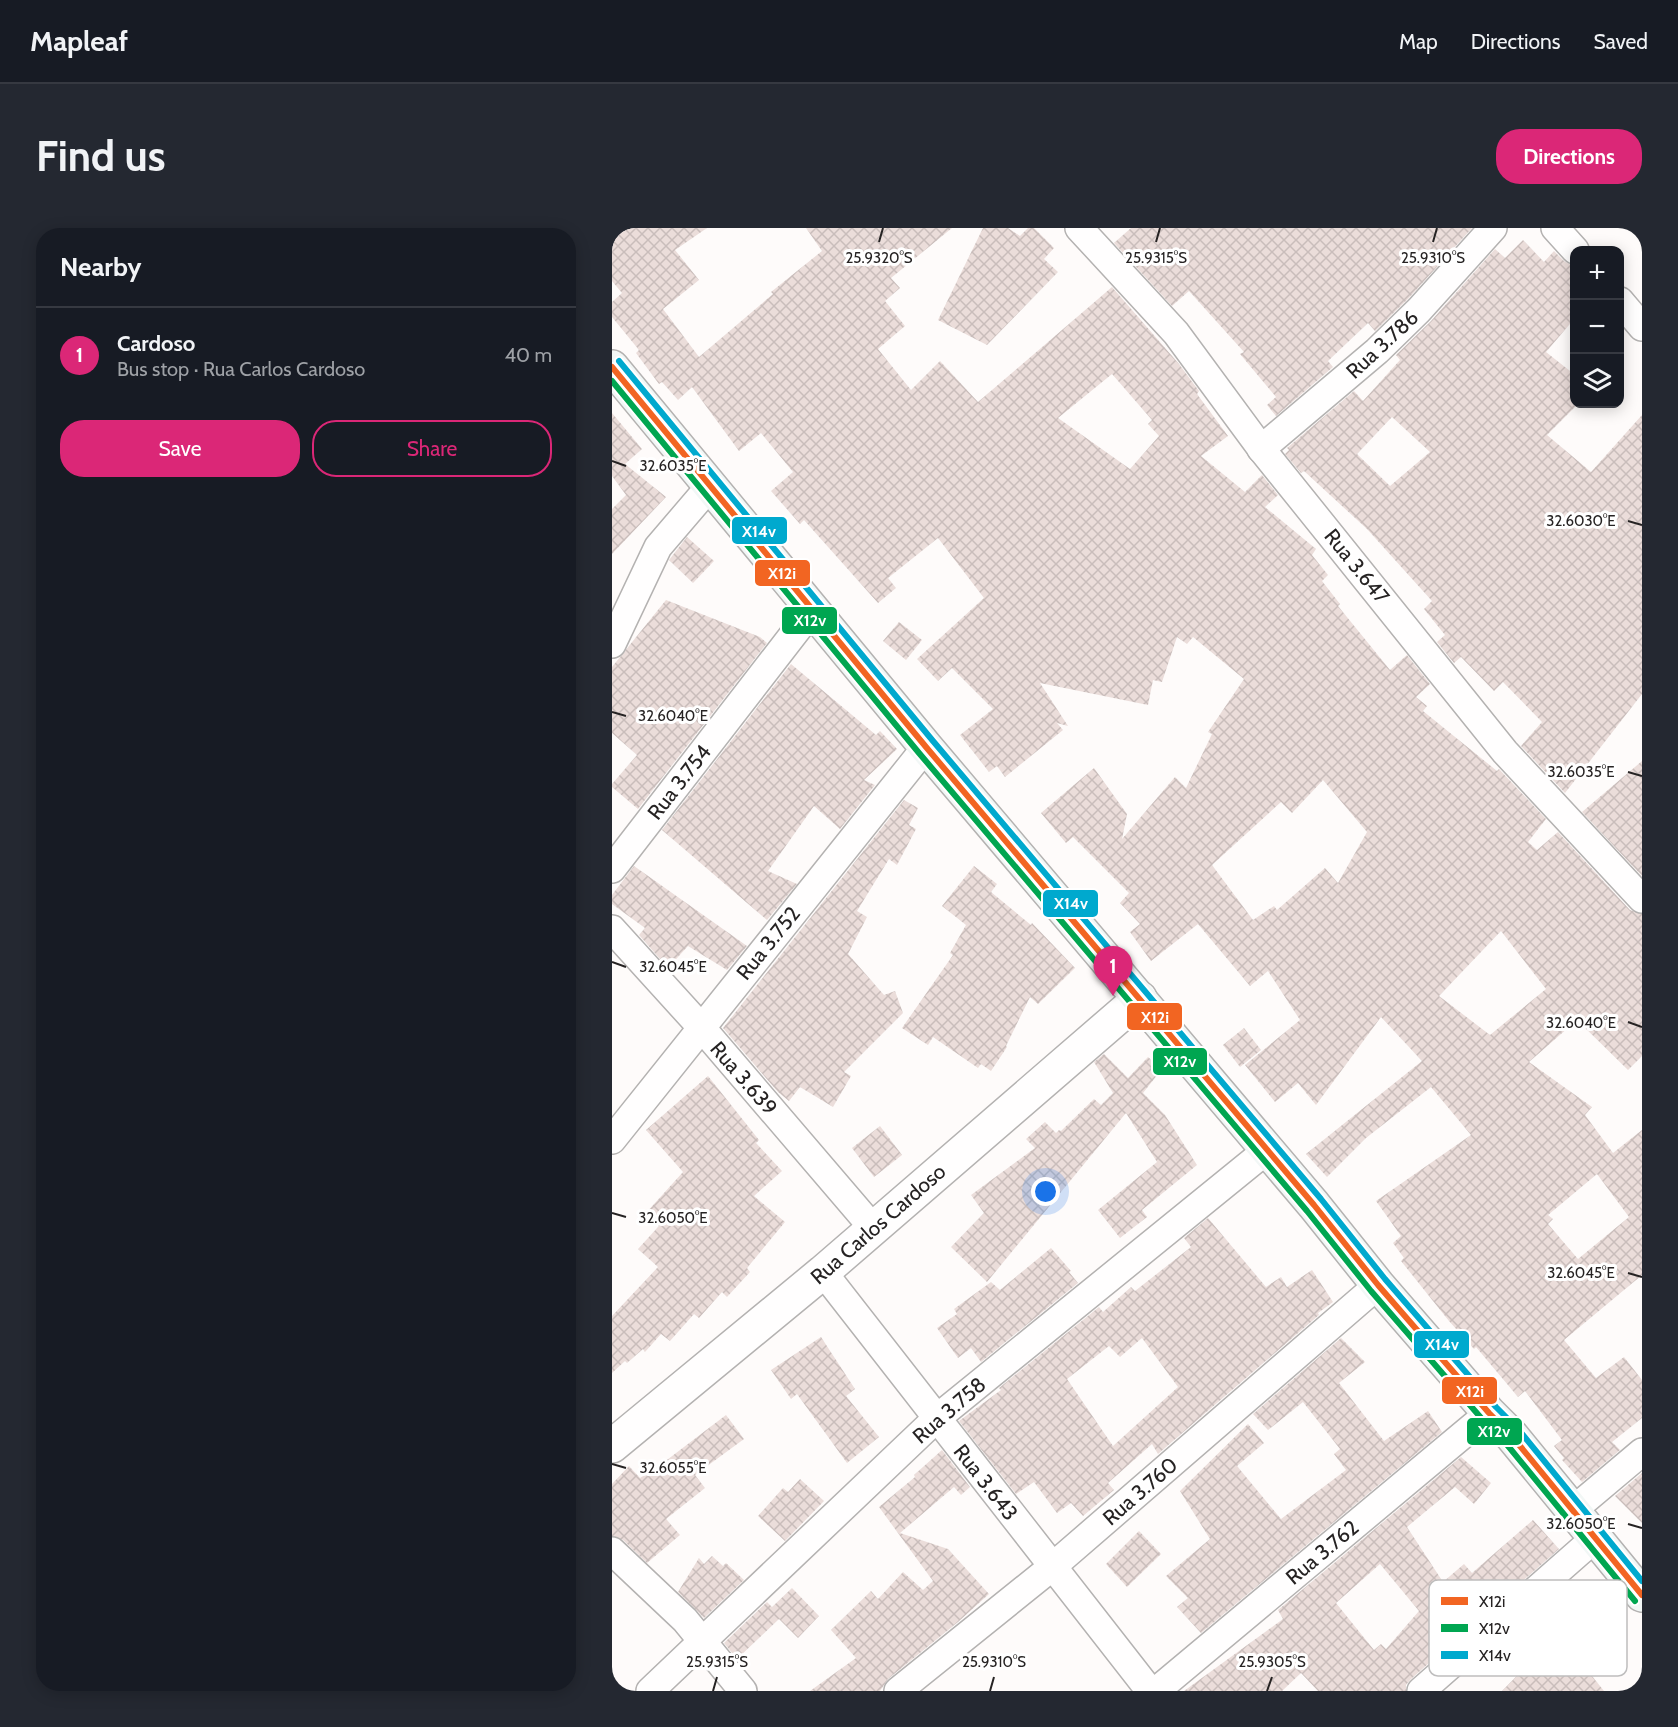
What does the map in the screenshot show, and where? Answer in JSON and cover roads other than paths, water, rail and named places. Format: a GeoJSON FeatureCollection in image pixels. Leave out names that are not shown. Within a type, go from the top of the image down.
{"type":"FeatureCollection","features":[{"type":"Feature","properties":{"kind":"main road"},"geometry":{"type":"LineString","coordinates":[[612,367],[926,747],[1314,1205],[1378,1285],[1510,1435],[1642,1595]]}},
{"type":"Feature","properties":{"kind":"street","name":"Rua 3.647"},"geometry":{"type":"LineString","coordinates":[[1079,228],[1176,333],[1261,449],[1506,752],[1642,899]]}},
{"type":"Feature","properties":{"kind":"street","name":"Rua 3.786"},"geometry":{"type":"LineString","coordinates":[[1261,449],[1377,351],[1419,310],[1492,228]]}},
{"type":"Feature","properties":{"kind":"street"},"geometry":{"type":"LineString","coordinates":[[1555,228],[1571,246]]}},
{"type":"Feature","properties":{"kind":"street"},"geometry":{"type":"LineString","coordinates":[[1624,306],[1642,327]]}},
{"type":"Feature","properties":{"kind":"street"},"geometry":{"type":"LineString","coordinates":[[612,644],[658,547],[711,485]]}},
{"type":"Feature","properties":{"kind":"street","name":"Rua 3.754"},"geometry":{"type":"LineString","coordinates":[[612,869],[813,609]]}},
{"type":"Feature","properties":{"kind":"street","name":"Rua 3.752"},"geometry":{"type":"LineString","coordinates":[[612,1140],[926,747]]}},
{"type":"Feature","properties":{"kind":"street","name":"Rua 3.639"},"geometry":{"type":"LineString","coordinates":[[612,929],[701,1027],[873,1228]]}},
{"type":"Feature","properties":{"kind":"street","name":"Rua Carlos Cardoso"},"geometry":{"type":"LineString","coordinates":[[612,1446],[823,1272],[1140,998]]}},
{"type":"Feature","properties":{"kind":"street","name":"Rua 3.758"},"geometry":{"type":"LineString","coordinates":[[650,1691],[936,1418],[1267,1150]]}},
{"type":"Feature","properties":{"kind":"street","name":"Rua 3.643"},"geometry":{"type":"LineString","coordinates":[[823,1272],[1150,1691]]}},
{"type":"Feature","properties":{"kind":"street","name":"Rua 3.760"},"geometry":{"type":"LineString","coordinates":[[898,1691],[1052,1567],[1378,1285]]}},
{"type":"Feature","properties":{"kind":"street","name":"Rua 3.762"},"geometry":{"type":"LineString","coordinates":[[1156,1691],[1489,1413]]}},
{"type":"Feature","properties":{"kind":"street"},"geometry":{"type":"LineString","coordinates":[[1572,1511],[1642,1452]]}},
{"type":"Feature","properties":{"kind":"street"},"geometry":{"type":"LineString","coordinates":[[1547,1580],[1594,1539]]}},
{"type":"Feature","properties":{"kind":"street"},"geometry":{"type":"LineString","coordinates":[[612,1551],[685,1620],[743,1691]]}},
{"type":"Feature","properties":{"kind":"street"},"geometry":{"type":"LineString","coordinates":[[1421,1691],[1438,1676]]}},
{"type":"Feature","properties":{"kind":"place","name":"Cardoso"},"geometry":{"type":"Point","coordinates":[1113,996]}}]}
